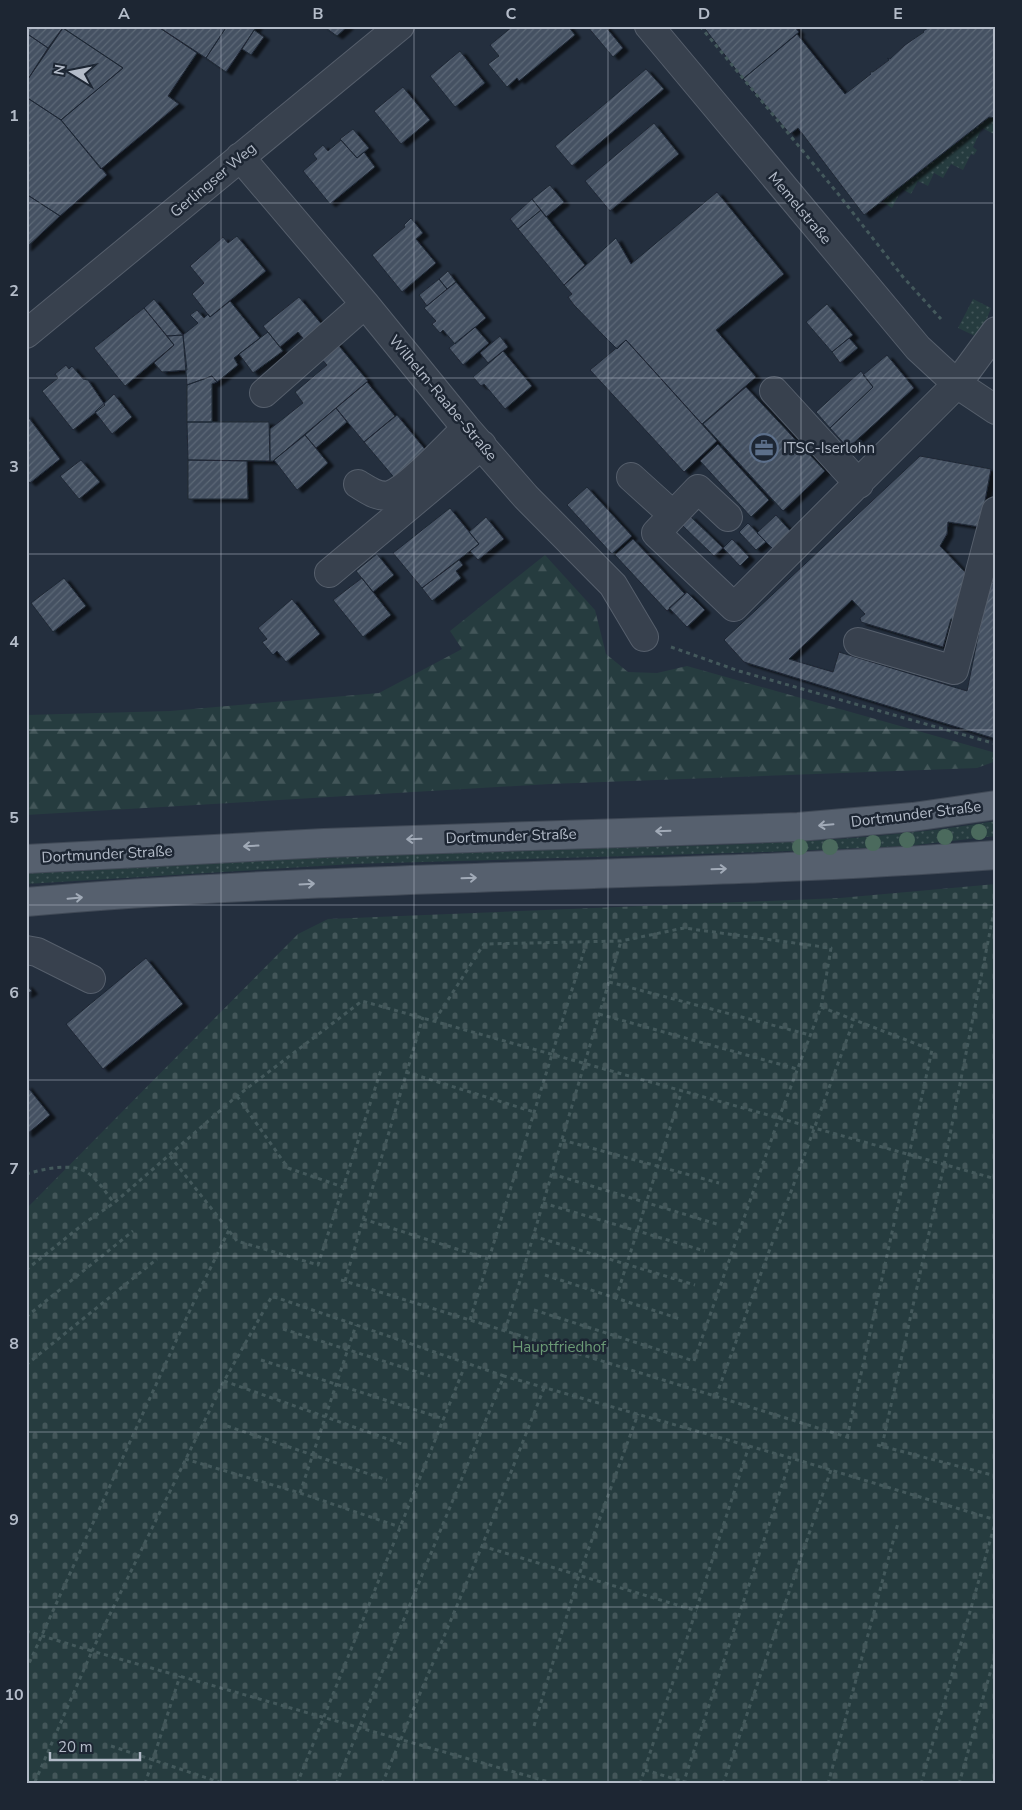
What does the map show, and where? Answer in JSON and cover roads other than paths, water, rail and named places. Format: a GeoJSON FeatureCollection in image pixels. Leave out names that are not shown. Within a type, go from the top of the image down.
{"type":"FeatureCollection","features":[{"type":"Feature","properties":{"kind":"main road","name":"Dortmunder Straße"},"geometry":{"type":"LineString","coordinates":[[26,859],[324,843],[798,827],[913,817],[996,805]]}},
{"type":"Feature","properties":{"kind":"main road"},"geometry":{"type":"LineString","coordinates":[[26,902],[92,896],[326,883],[871,865],[996,855]]}},
{"type":"Feature","properties":{"kind":"street","name":"Gerlingser Weg"},"geometry":{"type":"LineString","coordinates":[[26,334],[400,26]]}},
{"type":"Feature","properties":{"kind":"street","name":"Memelstraße"},"geometry":{"type":"LineString","coordinates":[[648,26],[918,348],[957,384],[996,410]]}},
{"type":"Feature","properties":{"kind":"street","name":"Wilhelm-Raabe-Straße"},"geometry":{"type":"LineString","coordinates":[[240,157],[526,497],[613,585],[644,637]]}},
{"type":"Feature","properties":{"kind":"street"},"geometry":{"type":"LineString","coordinates":[[264,393],[365,304]]}},
{"type":"Feature","properties":{"kind":"street"},"geometry":{"type":"LineString","coordinates":[[728,517],[698,489],[656,533],[734,607],[957,384],[996,331]]}},
{"type":"Feature","properties":{"kind":"street"},"geometry":{"type":"LineString","coordinates":[[774,392],[859,484]]}},
{"type":"Feature","properties":{"kind":"street"},"geometry":{"type":"LineString","coordinates":[[358,484],[374,494],[390,494],[474,437]]}},
{"type":"Feature","properties":{"kind":"street"},"geometry":{"type":"LineString","coordinates":[[330,573],[474,437]]}},
{"type":"Feature","properties":{"kind":"street"},"geometry":{"type":"LineString","coordinates":[[631,477],[673,515]]}},
{"type":"Feature","properties":{"kind":"street"},"geometry":{"type":"LineString","coordinates":[[858,642],[954,670],[996,511]]}},
{"type":"Feature","properties":{"kind":"street"},"geometry":{"type":"LineString","coordinates":[[26,950],[36,952],[91,979]]}},
{"type":"Feature","properties":{"kind":"place","name":"ITSC-Iserlohn"},"geometry":{"type":"Point","coordinates":[764,448]}},
{"type":"Feature","properties":{"kind":"park label","name":"Hauptfriedhof"},"geometry":{"type":"Point","coordinates":[559,1347]}}]}
